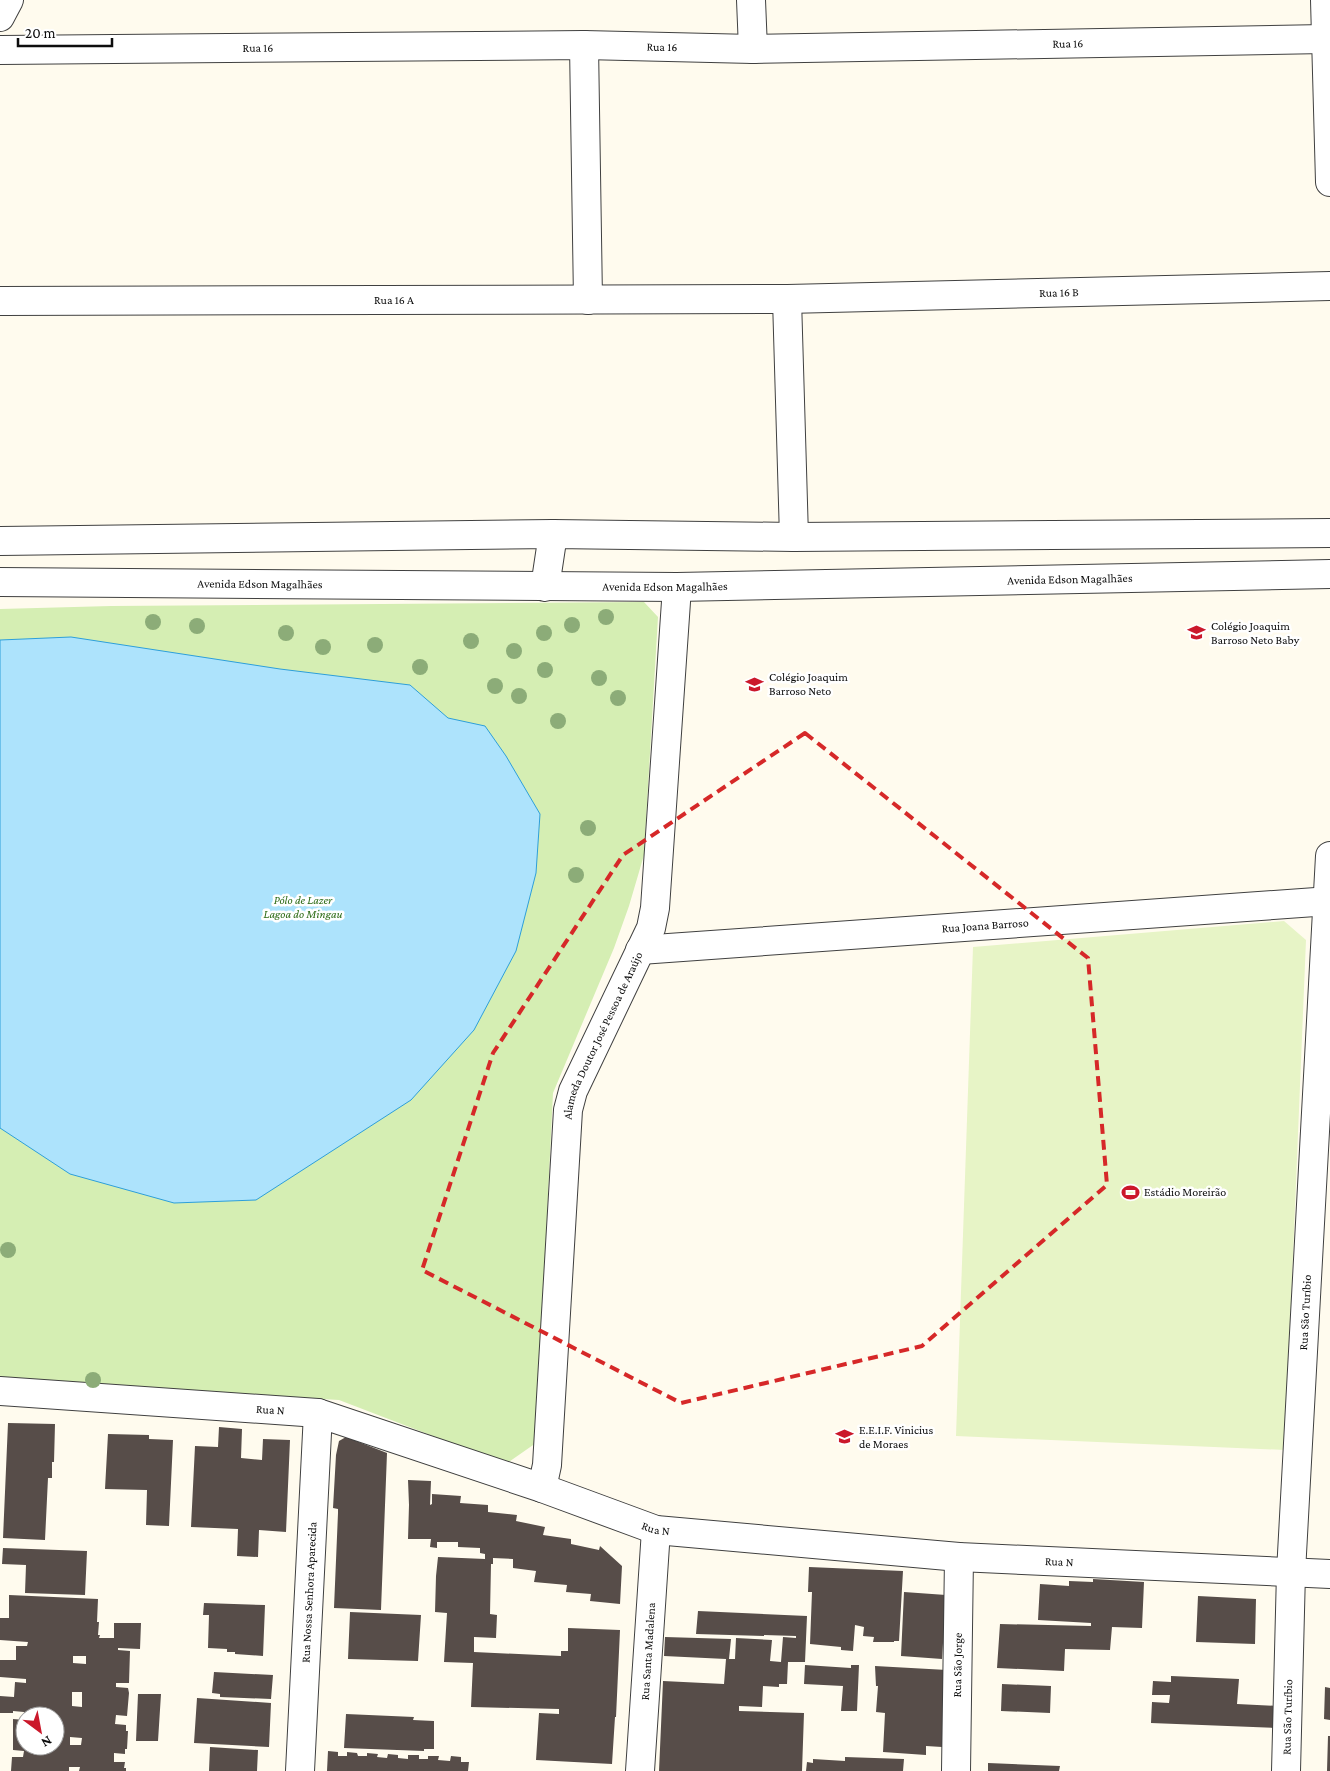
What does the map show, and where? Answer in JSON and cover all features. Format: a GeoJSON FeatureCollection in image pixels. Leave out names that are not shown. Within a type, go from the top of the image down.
{"type":"FeatureCollection","features":[{"type":"Feature","properties":{"kind":"street"},"geometry":{"type":"LineString","coordinates":[[0,17],[10,0]]}},
{"type":"Feature","properties":{"kind":"street"},"geometry":{"type":"LineString","coordinates":[[751,0],[753,49]]}},
{"type":"Feature","properties":{"kind":"street"},"geometry":{"type":"LineString","coordinates":[[1325,0],[1330,182]]}},
{"type":"Feature","properties":{"kind":"street","name":"Rua 16"},"geometry":{"type":"LineString","coordinates":[[0,50],[584,44],[753,49],[1325,39]]}},
{"type":"Feature","properties":{"kind":"street"},"geometry":{"type":"LineString","coordinates":[[584,44],[588,300]]}},
{"type":"Feature","properties":{"kind":"street","name":"Rua 16 B"},"geometry":{"type":"LineString","coordinates":[[787,299],[1330,286]]}},
{"type":"Feature","properties":{"kind":"street"},"geometry":{"type":"LineString","coordinates":[[787,299],[794,537]]}},
{"type":"Feature","properties":{"kind":"street","name":"Rua 16 A"},"geometry":{"type":"LineString","coordinates":[[0,301],[787,299]]}},
{"type":"Feature","properties":{"kind":"street"},"geometry":{"type":"LineString","coordinates":[[0,541],[553,534],[794,537],[1330,533]]}},
{"type":"Feature","properties":{"kind":"street"},"geometry":{"type":"LineString","coordinates":[[545,587],[553,534]]}},
{"type":"Feature","properties":{"kind":"street","name":"Avenida Edson Magalhães"},"geometry":{"type":"LineString","coordinates":[[0,582],[677,587],[1330,574]]}},
{"type":"Feature","properties":{"kind":"street","name":"Alameda Doutor José Pessoa de Araújo"},"geometry":{"type":"LineString","coordinates":[[542,1488],[547,1465],[568,1110],[574,1091],[651,928],[655,908],[677,587]]}},
{"type":"Feature","properties":{"kind":"street","name":"Rua São Turíbio"},"geometry":{"type":"LineString","coordinates":[[1286,1771],[1291,1572],[1320,1232],[1330,856]]}},
{"type":"Feature","properties":{"kind":"street","name":"Rua Joana Barroso"},"geometry":{"type":"LineString","coordinates":[[640,950],[1329,901]]}},
{"type":"Feature","properties":{"kind":"street","name":"Rua N"},"geometry":{"type":"LineString","coordinates":[[0,1392],[318,1413],[542,1488],[656,1530],[959,1558],[1330,1574]]}},
{"type":"Feature","properties":{"kind":"street","name":"Rua Nossa Senhora Aparecida"},"geometry":{"type":"LineString","coordinates":[[300,1771],[318,1413]]}},
{"type":"Feature","properties":{"kind":"street","name":"Rua Santa Madalena"},"geometry":{"type":"LineString","coordinates":[[640,1771],[656,1530]]}},
{"type":"Feature","properties":{"kind":"street","name":"Rua São Jorge"},"geometry":{"type":"LineString","coordinates":[[956,1771],[959,1558]]}},
{"type":"Feature","properties":{"kind":"highlighted area"},"geometry":{"type":"Polygon","coordinates":[[[805,733],[1088,958],[1107,1185],[922,1346],[681,1403],[422,1270],[493,1053],[623,855],[805,733]]]}},
{"type":"Feature","properties":{"kind":"green space","name":"Pólo de Lazer Lagoa do Mingau"},"geometry":{"type":"Polygon","coordinates":[[[644,602],[658,617],[644,855],[614,948],[553,1093],[536,1443],[506,1464],[339,1400],[0,1379],[0,609],[111,606],[644,602]]]}},
{"type":"Feature","properties":{"kind":"green space","name":"Estádio Moreirão"},"geometry":{"type":"Polygon","coordinates":[[[1284,921],[1306,940],[1285,1450],[956,1436],[973,947],[1284,921]]]}},
{"type":"Feature","properties":{"kind":"water"},"geometry":{"type":"Polygon","coordinates":[[[71,637],[280,669],[410,685],[448,718],[485,726],[506,756],[540,814],[536,873],[516,951],[474,1030],[411,1100],[256,1200],[174,1203],[70,1174],[0,1128],[0,640],[71,637]]]}},
{"type":"Feature","properties":{"kind":"building"},"geometry":{"type":"Polygon","coordinates":[[[8,1423],[55,1424],[52,1478],[48,1478],[45,1540],[3,1538],[8,1423]]]}},
{"type":"Feature","properties":{"kind":"building"},"geometry":{"type":"Polygon","coordinates":[[[219,1427],[242,1429],[241,1458],[262,1460],[263,1439],[290,1440],[286,1532],[259,1530],[258,1557],[237,1556],[238,1529],[191,1527],[195,1446],[218,1447],[219,1427]]]}},
{"type":"Feature","properties":{"kind":"building"},"geometry":{"type":"Polygon","coordinates":[[[108,1434],[149,1435],[149,1439],[173,1440],[169,1526],[146,1525],[147,1490],[105,1489],[108,1434]]]}},
{"type":"Feature","properties":{"kind":"building"},"geometry":{"type":"Polygon","coordinates":[[[346,1437],[387,1453],[381,1610],[334,1608],[338,1513],[338,1509],[333,1508],[336,1455],[339,1441],[346,1437]]]}},
{"type":"Feature","properties":{"kind":"building"},"geometry":{"type":"Polygon","coordinates":[[[408,1480],[431,1481],[430,1505],[432,1504],[432,1494],[461,1496],[460,1503],[488,1505],[488,1512],[517,1515],[516,1521],[545,1527],[543,1535],[571,1539],[571,1544],[599,1550],[600,1546],[622,1566],[620,1604],[590,1601],[591,1594],[566,1592],[567,1585],[534,1582],[536,1571],[513,1568],[513,1559],[493,1558],[493,1564],[491,1564],[490,1614],[497,1615],[496,1638],[474,1637],[474,1652],[561,1656],[561,1651],[568,1651],[568,1628],[620,1630],[612,1764],[536,1760],[539,1713],[559,1714],[559,1709],[471,1707],[473,1663],[444,1662],[447,1613],[435,1612],[436,1576],[438,1557],[485,1559],[485,1554],[480,1553],[480,1548],[458,1547],[458,1542],[437,1542],[437,1548],[430,1547],[431,1539],[408,1539],[408,1480]]]}},
{"type":"Feature","properties":{"kind":"building"},"geometry":{"type":"Polygon","coordinates":[[[3,1548],[87,1551],[85,1595],[25,1593],[26,1565],[2,1564],[3,1548]]]}},
{"type":"Feature","properties":{"kind":"building"},"geometry":{"type":"Polygon","coordinates":[[[809,1567],[903,1571],[899,1641],[873,1642],[874,1637],[863,1636],[864,1627],[855,1625],[853,1651],[841,1650],[841,1647],[810,1644],[812,1592],[808,1592],[809,1567]]]}},
{"type":"Feature","properties":{"kind":"building"},"geometry":{"type":"Polygon","coordinates":[[[1093,1579],[1144,1582],[1142,1628],[1112,1627],[1110,1650],[1065,1649],[1064,1671],[997,1668],[1000,1624],[1091,1626],[1091,1623],[1038,1620],[1040,1584],[1069,1586],[1069,1581],[1093,1582],[1093,1579]]]}},
{"type":"Feature","properties":{"kind":"building"},"geometry":{"type":"Polygon","coordinates":[[[904,1592],[946,1595],[942,1659],[901,1656],[904,1592]]]}},
{"type":"Feature","properties":{"kind":"building"},"geometry":{"type":"Polygon","coordinates":[[[9,1595],[98,1599],[97,1622],[99,1622],[99,1638],[114,1638],[114,1623],[141,1623],[140,1649],[118,1648],[118,1650],[130,1651],[129,1683],[116,1683],[116,1687],[128,1688],[129,1693],[127,1716],[116,1715],[115,1724],[126,1725],[126,1731],[128,1731],[125,1754],[114,1753],[114,1762],[125,1762],[124,1768],[126,1768],[126,1771],[79,1771],[80,1767],[69,1767],[69,1771],[11,1771],[12,1757],[65,1756],[65,1706],[15,1706],[13,1713],[0,1713],[0,1696],[14,1697],[15,1682],[26,1683],[26,1679],[0,1677],[0,1660],[16,1660],[16,1646],[27,1646],[28,1642],[0,1640],[0,1618],[9,1618],[9,1595]],[[73,1656],[73,1663],[86,1664],[86,1656],[73,1656]],[[72,1692],[72,1706],[82,1707],[82,1692],[72,1692]],[[70,1737],[70,1745],[81,1745],[82,1738],[70,1737]]]}},
{"type":"Feature","properties":{"kind":"building"},"geometry":{"type":"Polygon","coordinates":[[[1198,1596],[1256,1599],[1255,1644],[1196,1642],[1198,1596]]]}},
{"type":"Feature","properties":{"kind":"building"},"geometry":{"type":"Polygon","coordinates":[[[204,1603],[265,1605],[263,1656],[235,1654],[235,1652],[227,1652],[227,1649],[208,1648],[209,1615],[203,1615],[204,1603]]]}},
{"type":"Feature","properties":{"kind":"building"},"geometry":{"type":"Polygon","coordinates":[[[698,1611],[807,1616],[805,1662],[788,1662],[787,1684],[779,1684],[779,1687],[763,1686],[762,1707],[739,1706],[739,1711],[804,1713],[802,1771],[659,1771],[663,1681],[724,1684],[726,1659],[664,1656],[665,1637],[731,1639],[729,1659],[735,1659],[736,1638],[772,1640],[770,1661],[781,1662],[783,1637],[796,1638],[796,1636],[696,1634],[698,1611]]]}},
{"type":"Feature","properties":{"kind":"building"},"geometry":{"type":"Polygon","coordinates":[[[350,1612],[421,1615],[418,1661],[348,1659],[350,1612]]]}},
{"type":"Feature","properties":{"kind":"building"},"geometry":{"type":"Polygon","coordinates":[[[805,1665],[851,1668],[851,1665],[859,1665],[857,1711],[841,1711],[843,1686],[804,1684],[805,1665]]]}},
{"type":"Feature","properties":{"kind":"building"},"geometry":{"type":"Polygon","coordinates":[[[875,1666],[947,1670],[942,1747],[926,1746],[926,1755],[883,1752],[885,1713],[876,1712],[878,1686],[876,1686],[875,1666]]]}},
{"type":"Feature","properties":{"kind":"building"},"geometry":{"type":"Polygon","coordinates":[[[214,1672],[273,1675],[271,1699],[220,1697],[220,1694],[212,1693],[214,1672]]]}},
{"type":"Feature","properties":{"kind":"building"},"geometry":{"type":"Polygon","coordinates":[[[1171,1676],[1239,1679],[1237,1704],[1278,1706],[1277,1728],[1151,1723],[1152,1702],[1169,1703],[1170,1695],[1152,1695],[1153,1681],[1171,1682],[1171,1676]]]}},
{"type":"Feature","properties":{"kind":"building"},"geometry":{"type":"Polygon","coordinates":[[[1002,1684],[1051,1686],[1050,1713],[1001,1711],[1002,1684]]]}},
{"type":"Feature","properties":{"kind":"building"},"geometry":{"type":"Polygon","coordinates":[[[1325,1687],[1330,1688],[1330,1720],[1324,1719],[1325,1687]]]}},
{"type":"Feature","properties":{"kind":"building"},"geometry":{"type":"Polygon","coordinates":[[[138,1694],[161,1694],[158,1741],[136,1741],[138,1694]]]}},
{"type":"Feature","properties":{"kind":"building"},"geometry":{"type":"Polygon","coordinates":[[[197,1698],[271,1703],[269,1747],[194,1743],[197,1698]]]}},
{"type":"Feature","properties":{"kind":"building"},"geometry":{"type":"Polygon","coordinates":[[[346,1714],[414,1717],[413,1720],[434,1721],[434,1749],[424,1749],[424,1751],[344,1748],[346,1714]]]}},
{"type":"Feature","properties":{"kind":"building"},"geometry":{"type":"Polygon","coordinates":[[[13,1719],[15,1719],[15,1750],[13,1750],[13,1719]]]}},
{"type":"Feature","properties":{"kind":"building"},"geometry":{"type":"Polygon","coordinates":[[[1328,1736],[1330,1736],[1330,1771],[1327,1771],[1328,1736]]]}},
{"type":"Feature","properties":{"kind":"building"},"geometry":{"type":"Polygon","coordinates":[[[210,1747],[258,1750],[257,1771],[209,1771],[210,1747]]]}},
{"type":"Feature","properties":{"kind":"building"},"geometry":{"type":"Polygon","coordinates":[[[328,1751],[338,1752],[338,1756],[347,1756],[347,1752],[357,1753],[358,1756],[367,1756],[367,1753],[378,1754],[377,1757],[387,1758],[388,1754],[398,1755],[398,1758],[408,1759],[408,1755],[419,1755],[419,1759],[428,1759],[428,1756],[439,1756],[438,1760],[450,1761],[451,1756],[461,1757],[461,1762],[469,1762],[468,1771],[327,1771],[328,1751]]]}},
{"type":"Feature","properties":{"kind":"building"},"geometry":{"type":"Polygon","coordinates":[[[845,1757],[904,1759],[903,1771],[806,1771],[807,1762],[813,1763],[813,1759],[845,1761],[845,1757]]]}},
{"type":"Feature","properties":{"kind":"building"},"geometry":{"type":"Polygon","coordinates":[[[988,1763],[1060,1766],[1059,1771],[988,1771],[988,1763]]]}},
{"type":"Feature","properties":{"kind":"place","name":"Colégio Joaquim Barroso Neto Baby"},"geometry":{"type":"Point","coordinates":[1197,633]}},
{"type":"Feature","properties":{"kind":"place","name":"Colégio Joaquim Barroso Neto"},"geometry":{"type":"Point","coordinates":[755,684]}},
{"type":"Feature","properties":{"kind":"place","name":"Estádio Moreirão"},"geometry":{"type":"Point","coordinates":[1130,1192]}},
{"type":"Feature","properties":{"kind":"place","name":"E.E.I.F. Vinicius de Moraes"},"geometry":{"type":"Point","coordinates":[845,1437]}}]}
